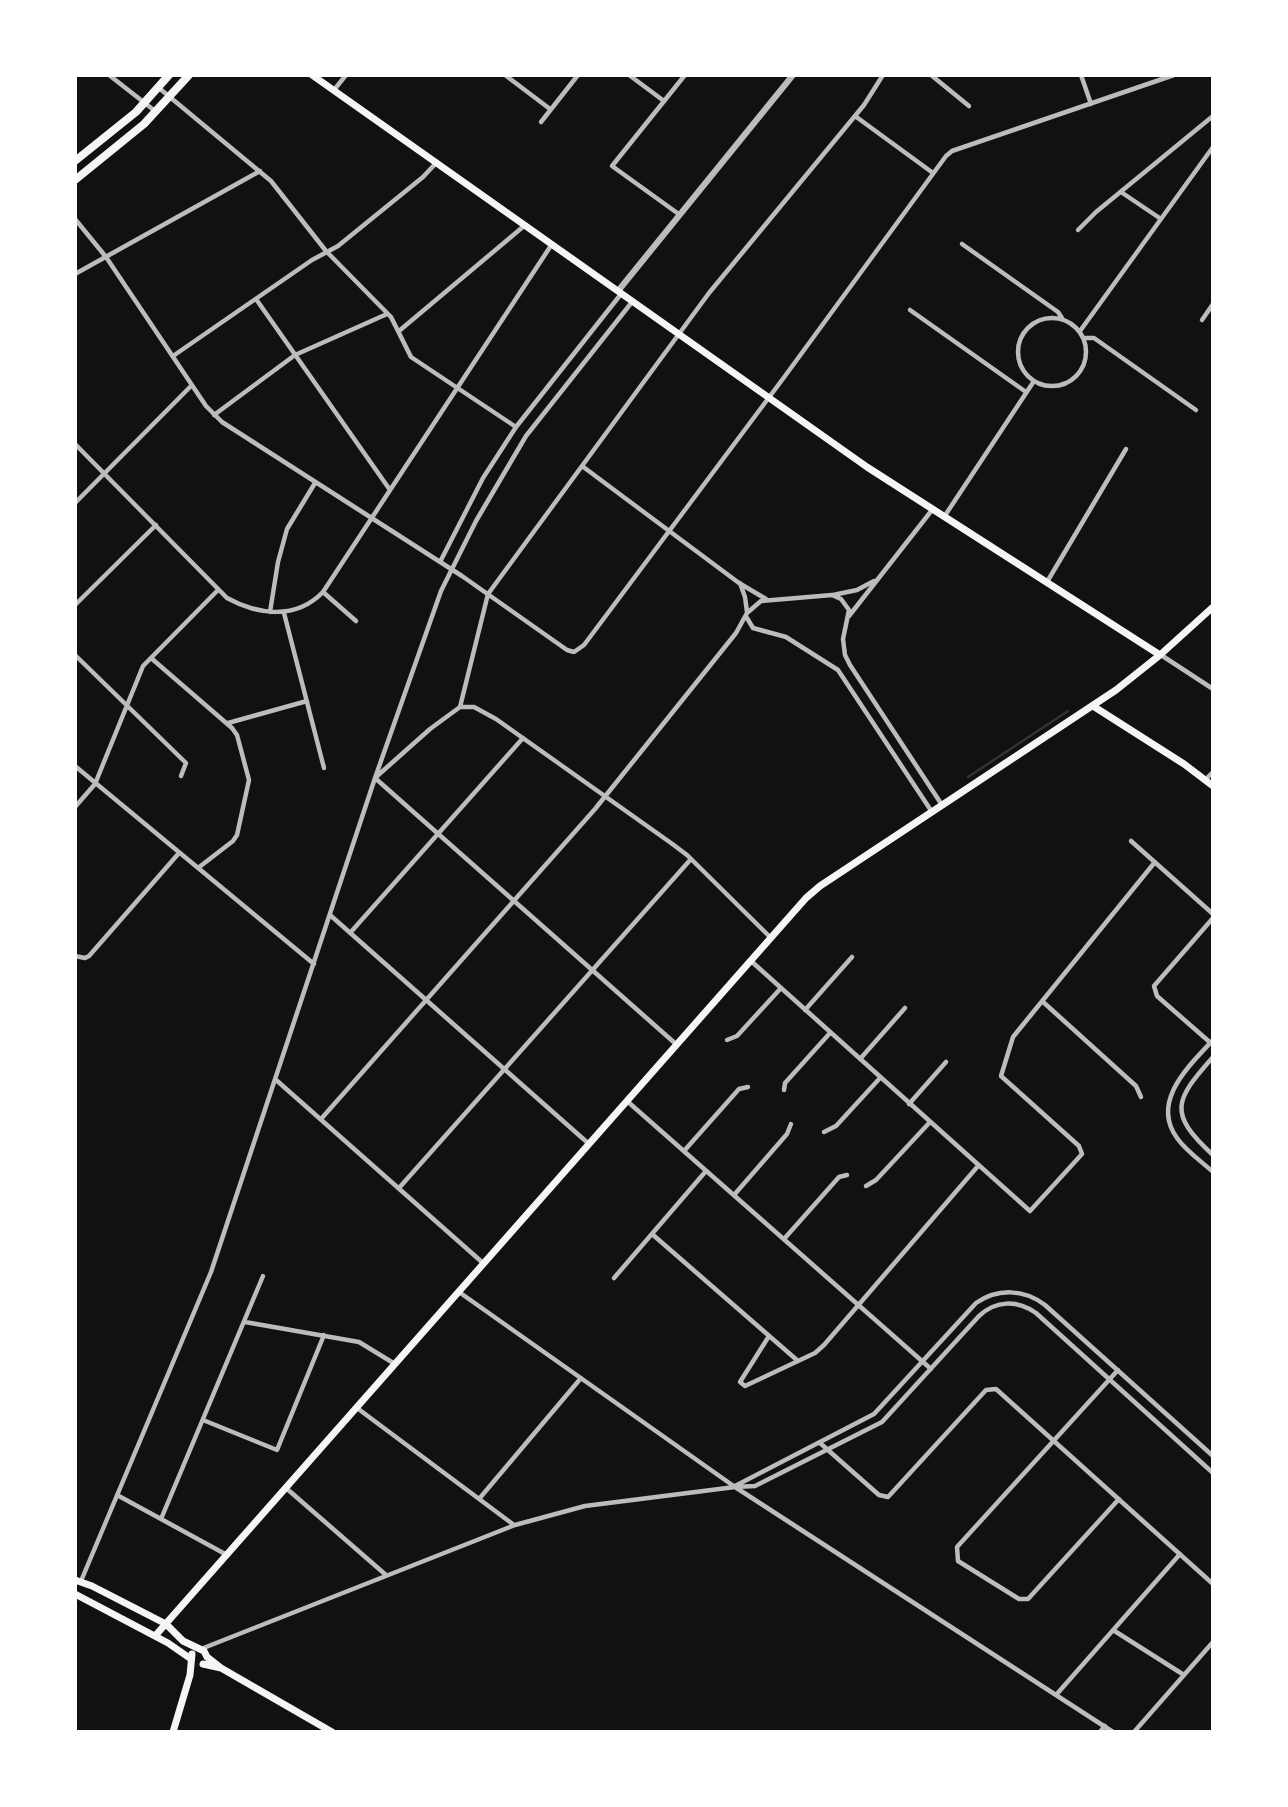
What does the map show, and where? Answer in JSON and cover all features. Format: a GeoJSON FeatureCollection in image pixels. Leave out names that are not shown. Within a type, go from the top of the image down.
{"type":"FeatureCollection","features":[{"type":"Feature","properties":{"kind":"main road"},"geometry":{"type":"LineString","coordinates":[[75,161],[145,103],[169,75]]}},
{"type":"Feature","properties":{"kind":"main road"},"geometry":{"type":"LineString","coordinates":[[75,180],[157,112],[189,75]]}},
{"type":"Feature","properties":{"kind":"main road"},"geometry":{"type":"LineString","coordinates":[[312,75],[932,509],[1160,654]]}},
{"type":"Feature","properties":{"kind":"main road"},"geometry":{"type":"LineString","coordinates":[[155,1636],[815,890],[1093,706],[1160,654],[1213,607]]}},
{"type":"Feature","properties":{"kind":"main road"},"geometry":{"type":"LineString","coordinates":[[1093,706],[1184,764],[1213,786]]}},
{"type":"Feature","properties":{"kind":"main road"},"geometry":{"type":"LineString","coordinates":[[78,1580],[166,1624],[183,1642],[199,1649],[204,1660]]}},
{"type":"Feature","properties":{"kind":"main road"},"geometry":{"type":"LineString","coordinates":[[75,1594],[155,1636],[191,1659],[204,1660],[222,1668],[332,1732]]}},
{"type":"Feature","properties":{"kind":"main road"},"geometry":{"type":"LineString","coordinates":[[173,1732],[190,1675],[192,1653],[199,1649]]}},
{"type":"Feature","properties":{"kind":"main road"},"geometry":{"type":"LineString","coordinates":[[190,1675],[204,1660]]}},
{"type":"Feature","properties":{"kind":"street"},"geometry":{"type":"LineString","coordinates":[[109,75],[157,112]]}},
{"type":"Feature","properties":{"kind":"street"},"geometry":{"type":"LineString","coordinates":[[334,90],[346,75]]}},
{"type":"Feature","properties":{"kind":"street"},"geometry":{"type":"LineString","coordinates":[[505,75],[550,109]]}},
{"type":"Feature","properties":{"kind":"street"},"geometry":{"type":"LineString","coordinates":[[541,122],[578,75]]}},
{"type":"Feature","properties":{"kind":"street"},"geometry":{"type":"LineString","coordinates":[[629,75],[664,101]]}},
{"type":"Feature","properties":{"kind":"street"},"geometry":{"type":"LineString","coordinates":[[680,215],[612,166],[685,75]]}},
{"type":"Feature","properties":{"kind":"street"},"geometry":{"type":"LineString","coordinates":[[440,562],[483,478],[516,427],[680,215],[793,75]]}},
{"type":"Feature","properties":{"kind":"street"},"geometry":{"type":"LineString","coordinates":[[375,778],[413,743],[460,707],[488,594],[709,293],[855,116],[883,75]]}},
{"type":"Feature","properties":{"kind":"street"},"geometry":{"type":"LineString","coordinates":[[931,75],[968,106]]}},
{"type":"Feature","properties":{"kind":"street"},"geometry":{"type":"LineString","coordinates":[[1081,75],[1091,104]]}},
{"type":"Feature","properties":{"kind":"street"},"geometry":{"type":"LineString","coordinates":[[75,219],[106,257],[214,415],[228,427],[451,569],[567,650],[574,652],[584,645],[952,151],[1174,75]]}},
{"type":"Feature","properties":{"kind":"street"},"geometry":{"type":"LineString","coordinates":[[158,88],[274,184],[326,251],[388,314],[411,357],[516,427]]}},
{"type":"Feature","properties":{"kind":"street"},"geometry":{"type":"LineString","coordinates":[[855,116],[933,173]]}},
{"type":"Feature","properties":{"kind":"street"},"geometry":{"type":"LineString","coordinates":[[1078,230],[1121,191],[1211,118],[1213,128]]}},
{"type":"Feature","properties":{"kind":"street"},"geometry":{"type":"LineString","coordinates":[[1080,331],[1213,147]]}},
{"type":"Feature","properties":{"kind":"street"},"geometry":{"type":"LineString","coordinates":[[173,356],[326,251],[344,243],[423,177],[437,162]]}},
{"type":"Feature","properties":{"kind":"street"},"geometry":{"type":"LineString","coordinates":[[75,274],[260,171]]}},
{"type":"Feature","properties":{"kind":"street"},"geometry":{"type":"LineString","coordinates":[[1121,191],[1161,219]]}},
{"type":"Feature","properties":{"kind":"street"},"geometry":{"type":"LineString","coordinates":[[399,331],[526,224]]}},
{"type":"Feature","properties":{"kind":"street"},"geometry":{"type":"LineString","coordinates":[[75,444],[218,590],[235,602],[270,612],[284,612],[311,602],[323,592],[553,243]]}},
{"type":"Feature","properties":{"kind":"street"},"geometry":{"type":"LineString","coordinates":[[962,244],[1058,312],[1080,331],[1084,338],[1086,354],[1077,375],[1056,386],[1034,381],[1022,369],[1019,361],[1018,345],[1021,337],[1031,324],[1038,320],[1063,319]]}},
{"type":"Feature","properties":{"kind":"street"},"geometry":{"type":"LineString","coordinates":[[256,299],[390,491]]}},
{"type":"Feature","properties":{"kind":"street"},"geometry":{"type":"LineString","coordinates":[[78,1580],[211,1272],[421,642],[451,569],[492,491],[526,436],[633,301]]}},
{"type":"Feature","properties":{"kind":"street"},"geometry":{"type":"LineString","coordinates":[[1202,320],[1213,304]]}},
{"type":"Feature","properties":{"kind":"street"},"geometry":{"type":"LineString","coordinates":[[909,310],[1026,392]]}},
{"type":"Feature","properties":{"kind":"street"},"geometry":{"type":"LineString","coordinates":[[214,415],[295,355],[388,314]]}},
{"type":"Feature","properties":{"kind":"street"},"geometry":{"type":"LineString","coordinates":[[1084,338],[1094,338],[1196,410]]}},
{"type":"Feature","properties":{"kind":"street"},"geometry":{"type":"LineString","coordinates":[[944,517],[1034,381]]}},
{"type":"Feature","properties":{"kind":"street"},"geometry":{"type":"LineString","coordinates":[[75,503],[192,385]]}},
{"type":"Feature","properties":{"kind":"street"},"geometry":{"type":"LineString","coordinates":[[1047,582],[1126,449]]}},
{"type":"Feature","properties":{"kind":"street"},"geometry":{"type":"LineString","coordinates":[[582,466],[767,600]]}},
{"type":"Feature","properties":{"kind":"street"},"geometry":{"type":"LineString","coordinates":[[270,612],[278,562],[287,529],[315,483]]}},
{"type":"Feature","properties":{"kind":"street"},"geometry":{"type":"LineString","coordinates":[[932,509],[849,617],[844,630],[845,655],[943,806]]}},
{"type":"Feature","properties":{"kind":"street"},"geometry":{"type":"LineString","coordinates":[[75,606],[156,525]]}},
{"type":"Feature","properties":{"kind":"street"},"geometry":{"type":"LineString","coordinates":[[321,1119],[606,796],[736,634],[757,603],[857,590],[877,579]]}},
{"type":"Feature","properties":{"kind":"street"},"geometry":{"type":"LineString","coordinates":[[740,583],[747,615],[753,628]]}},
{"type":"Feature","properties":{"kind":"street"},"geometry":{"type":"LineString","coordinates":[[75,807],[95,784],[143,666],[218,590]]}},
{"type":"Feature","properties":{"kind":"street"},"geometry":{"type":"LineString","coordinates":[[323,592],[356,621]]}},
{"type":"Feature","properties":{"kind":"street"},"geometry":{"type":"LineString","coordinates":[[832,595],[844,601],[849,617]]}},
{"type":"Feature","properties":{"kind":"street"},"geometry":{"type":"LineString","coordinates":[[284,612],[324,768]]}},
{"type":"Feature","properties":{"kind":"street"},"geometry":{"type":"LineString","coordinates":[[736,634],[743,629],[753,628],[786,638],[833,666],[933,812]]}},
{"type":"Feature","properties":{"kind":"street"},"geometry":{"type":"LineString","coordinates":[[75,654],[186,763],[181,776]]}},
{"type":"Feature","properties":{"kind":"street"},"geometry":{"type":"LineString","coordinates":[[1160,654],[1213,689]]}},
{"type":"Feature","properties":{"kind":"street"},"geometry":{"type":"LineString","coordinates":[[833,666],[845,655]]}},
{"type":"Feature","properties":{"kind":"street"},"geometry":{"type":"LineString","coordinates":[[151,658],[228,723],[237,735],[248,780],[247,796],[237,835],[198,868]]}},
{"type":"Feature","properties":{"kind":"street"},"geometry":{"type":"LineString","coordinates":[[228,723],[307,701]]}},
{"type":"Feature","properties":{"kind":"street"},"geometry":{"type":"LineString","coordinates":[[460,707],[485,712],[691,859],[771,938]]}},
{"type":"Feature","properties":{"kind":"street"},"geometry":{"type":"LineString","coordinates":[[350,933],[523,738]]}},
{"type":"Feature","properties":{"kind":"street"},"geometry":{"type":"LineString","coordinates":[[891,750],[901,743]]}},
{"type":"Feature","properties":{"kind":"street"},"geometry":{"type":"LineString","coordinates":[[75,766],[314,964]]}},
{"type":"Feature","properties":{"kind":"street"},"geometry":{"type":"LineString","coordinates":[[1205,779],[1213,772]]}},
{"type":"Feature","properties":{"kind":"street"},"geometry":{"type":"LineString","coordinates":[[375,778],[677,1045]]}},
{"type":"Feature","properties":{"kind":"street"},"geometry":{"type":"LineString","coordinates":[[1131,841],[1213,916],[1154,986],[1157,996],[1212,1043],[1175,1085],[1168,1110],[1170,1125],[1182,1144],[1213,1172]]}},
{"type":"Feature","properties":{"kind":"street"},"geometry":{"type":"LineString","coordinates":[[75,956],[85,958],[93,952],[179,853]]}},
{"type":"Feature","properties":{"kind":"street"},"geometry":{"type":"LineString","coordinates":[[399,1188],[691,859]]}},
{"type":"Feature","properties":{"kind":"street"},"geometry":{"type":"LineString","coordinates":[[751,961],[1027,1210],[1034,1209],[1082,1154],[1079,1146],[1002,1076],[1013,1037],[1155,862]]}},
{"type":"Feature","properties":{"kind":"street"},"geometry":{"type":"LineString","coordinates":[[330,915],[590,1144]]}},
{"type":"Feature","properties":{"kind":"street"},"geometry":{"type":"LineString","coordinates":[[805,1010],[852,957]]}},
{"type":"Feature","properties":{"kind":"street"},"geometry":{"type":"LineString","coordinates":[[727,1040],[737,1036],[781,988]]}},
{"type":"Feature","properties":{"kind":"street"},"geometry":{"type":"LineString","coordinates":[[1042,1001],[1136,1086],[1141,1097]]}},
{"type":"Feature","properties":{"kind":"street"},"geometry":{"type":"LineString","coordinates":[[860,1059],[905,1008]]}},
{"type":"Feature","properties":{"kind":"street"},"geometry":{"type":"LineString","coordinates":[[784,1090],[785,1083],[830,1033]]}},
{"type":"Feature","properties":{"kind":"street"},"geometry":{"type":"LineString","coordinates":[[1213,1057],[1185,1091],[1181,1111],[1189,1132],[1213,1155]]}},
{"type":"Feature","properties":{"kind":"street"},"geometry":{"type":"LineString","coordinates":[[909,1104],[946,1062]]}},
{"type":"Feature","properties":{"kind":"street"},"geometry":{"type":"LineString","coordinates":[[824,1132],[836,1126],[880,1078]]}},
{"type":"Feature","properties":{"kind":"street"},"geometry":{"type":"LineString","coordinates":[[275,1079],[484,1264]]}},
{"type":"Feature","properties":{"kind":"street"},"geometry":{"type":"LineString","coordinates":[[684,1151],[739,1089],[748,1087]]}},
{"type":"Feature","properties":{"kind":"street"},"geometry":{"type":"LineString","coordinates":[[627,1101],[931,1369]]}},
{"type":"Feature","properties":{"kind":"street"},"geometry":{"type":"LineString","coordinates":[[866,1186],[876,1180],[930,1122]]}},
{"type":"Feature","properties":{"kind":"street"},"geometry":{"type":"LineString","coordinates":[[734,1195],[787,1134],[791,1124]]}},
{"type":"Feature","properties":{"kind":"street"},"geometry":{"type":"LineString","coordinates":[[769,1336],[740,1382],[745,1387],[820,1349],[978,1166]]}},
{"type":"Feature","properties":{"kind":"street"},"geometry":{"type":"LineString","coordinates":[[614,1278],[706,1171]]}},
{"type":"Feature","properties":{"kind":"street"},"geometry":{"type":"LineString","coordinates":[[784,1239],[839,1177],[847,1175]]}},
{"type":"Feature","properties":{"kind":"street"},"geometry":{"type":"LineString","coordinates":[[652,1234],[798,1361]]}},
{"type":"Feature","properties":{"kind":"street"},"geometry":{"type":"LineString","coordinates":[[161,1519],[264,1276]]}},
{"type":"Feature","properties":{"kind":"street"},"geometry":{"type":"LineString","coordinates":[[459,1292],[735,1487],[1113,1732]]}},
{"type":"Feature","properties":{"kind":"street"},"geometry":{"type":"LineString","coordinates":[[735,1487],[874,1414],[976,1303],[993,1294],[1012,1292],[1027,1294],[1039,1300],[1213,1456]]}},
{"type":"Feature","properties":{"kind":"street"},"geometry":{"type":"LineString","coordinates":[[199,1649],[223,1642],[515,1525],[585,1506],[755,1486],[882,1422],[984,1311],[995,1305],[1021,1305],[1036,1313],[1213,1473]]}},
{"type":"Feature","properties":{"kind":"street"},"geometry":{"type":"LineString","coordinates":[[245,1322],[359,1342],[396,1364]]}},
{"type":"Feature","properties":{"kind":"street"},"geometry":{"type":"LineString","coordinates":[[203,1420],[277,1450],[324,1335]]}},
{"type":"Feature","properties":{"kind":"street"},"geometry":{"type":"LineString","coordinates":[[1118,1370],[957,1547],[958,1561],[1024,1601],[1119,1499]]}},
{"type":"Feature","properties":{"kind":"street"},"geometry":{"type":"LineString","coordinates":[[479,1499],[581,1378]]}},
{"type":"Feature","properties":{"kind":"street"},"geometry":{"type":"LineString","coordinates":[[820,1443],[878,1495],[888,1497],[986,1390],[996,1389],[1213,1584]]}},
{"type":"Feature","properties":{"kind":"street"},"geometry":{"type":"LineString","coordinates":[[356,1408],[515,1525]]}},
{"type":"Feature","properties":{"kind":"street"},"geometry":{"type":"LineString","coordinates":[[286,1488],[386,1576]]}},
{"type":"Feature","properties":{"kind":"street"},"geometry":{"type":"LineString","coordinates":[[117,1494],[227,1555]]}},
{"type":"Feature","properties":{"kind":"street"},"geometry":{"type":"LineString","coordinates":[[1056,1695],[1180,1555]]}},
{"type":"Feature","properties":{"kind":"street"},"geometry":{"type":"LineString","coordinates":[[1113,1630],[1184,1675]]}},
{"type":"Feature","properties":{"kind":"street"},"geometry":{"type":"LineString","coordinates":[[204,1660],[223,1642]]}},
{"type":"Feature","properties":{"kind":"street"},"geometry":{"type":"LineString","coordinates":[[1134,1732],[1213,1643]]}},
{"type":"Feature","properties":{"kind":"street"},"geometry":{"type":"LineString","coordinates":[[1100,1732],[1105,1726]]}},
{"type":"Feature","properties":{"kind":"waterway"},"geometry":{"type":"LineString","coordinates":[[968,777],[1068,711]]}}]}
